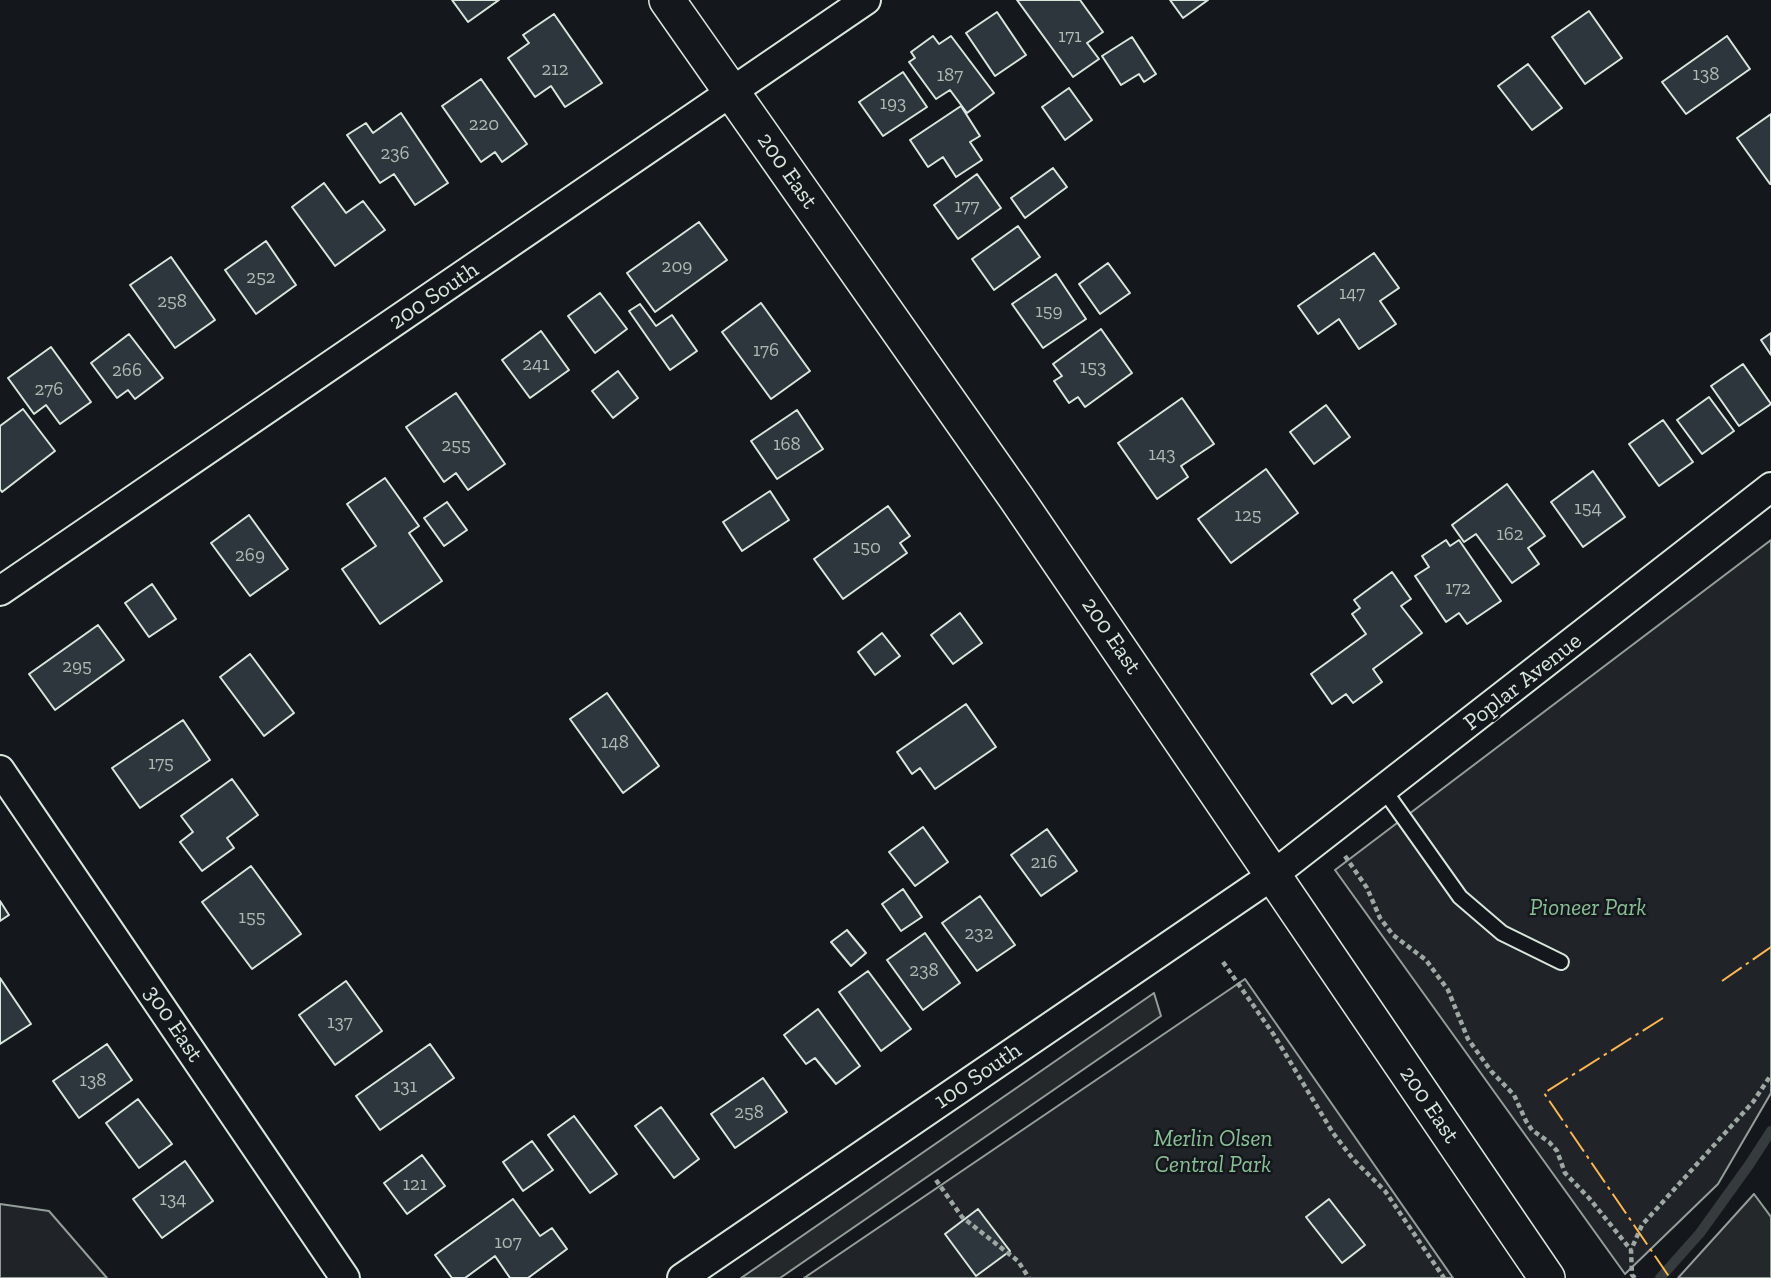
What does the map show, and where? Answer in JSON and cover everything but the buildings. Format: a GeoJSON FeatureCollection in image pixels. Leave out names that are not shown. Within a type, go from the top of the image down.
{"type":"FeatureCollection","features":[{"type":"Feature","properties":{"kind":"street","name":"200 East"},"geometry":{"type":"LineString","coordinates":[[667,0],[1017,499],[1547,1278]]}},
{"type":"Feature","properties":{"kind":"street","name":"200 South"},"geometry":{"type":"LineString","coordinates":[[0,591],[866,0]]}},
{"type":"Feature","properties":{"kind":"street","name":"Poplar Avenue"},"geometry":{"type":"LineString","coordinates":[[1273,875],[1771,487]]}},
{"type":"Feature","properties":{"kind":"street","name":"300 East"},"geometry":{"type":"LineString","coordinates":[[0,770],[345,1278]]}},
{"type":"Feature","properties":{"kind":"street","name":"100 South"},"geometry":{"type":"LineString","coordinates":[[682,1278],[1273,875]]}},
{"type":"Feature","properties":{"kind":"lane"},"geometry":{"type":"LineString","coordinates":[[1384,790],[1460,897],[1502,933],[1561,962]]}},
{"type":"Feature","properties":{"kind":"path"},"geometry":{"type":"LineString","coordinates":[[1345,856],[1367,888],[1380,918],[1393,935],[1426,960],[1448,990],[1468,1039],[1491,1071],[1514,1095],[1532,1130],[1549,1142],[1557,1152],[1565,1173],[1631,1250]]}},
{"type":"Feature","properties":{"kind":"path"},"geometry":{"type":"LineString","coordinates":[[1223,962],[1274,1035],[1333,1133],[1353,1159],[1385,1191],[1444,1278]]}},
{"type":"Feature","properties":{"kind":"path"},"geometry":{"type":"LineString","coordinates":[[1635,1278],[1631,1250],[1642,1225],[1753,1102],[1771,1075]]}},
{"type":"Feature","properties":{"kind":"path"},"geometry":{"type":"LineString","coordinates":[[936,1180],[962,1217],[1018,1261],[1029,1278]]}},
{"type":"Feature","properties":{"kind":"green space","name":"Pioneer Park"},"geometry":{"type":"Polygon","coordinates":[[[1771,540],[1771,1093],[1718,1184],[1625,1274],[1335,870],[1771,540]]]}},
{"type":"Feature","properties":{"kind":"green space","name":"Merlin Olsen Central Park"},"geometry":{"type":"Polygon","coordinates":[[[1245,979],[1453,1278],[804,1278],[1245,979]]]}},
{"type":"Feature","properties":{"kind":"green space"},"geometry":{"type":"Polygon","coordinates":[[[0,1204],[49,1211],[107,1278],[0,1278],[0,1204]]]}},
{"type":"Feature","properties":{"kind":"shaded area"},"geometry":{"type":"Polygon","coordinates":[[[1154,993],[1161,1016],[780,1278],[741,1278],[1154,993]]]}},
{"type":"Feature","properties":{"kind":"shaded area"},"geometry":{"type":"Polygon","coordinates":[[[1754,1194],[1771,1217],[1771,1278],[1678,1278],[1754,1194]]]}},
{"type":"Feature","properties":{"kind":"waterway"},"geometry":{"type":"LineString","coordinates":[[1660,1278],[1700,1233],[1771,1131]]}},
{"type":"Feature","properties":{"kind":"power"},"geometry":{"type":"LineString","coordinates":[[1722,981],[1771,947]]}},
{"type":"Feature","properties":{"kind":"power"},"geometry":{"type":"LineString","coordinates":[[1663,1018],[1544,1093],[1670,1278]]}}]}
